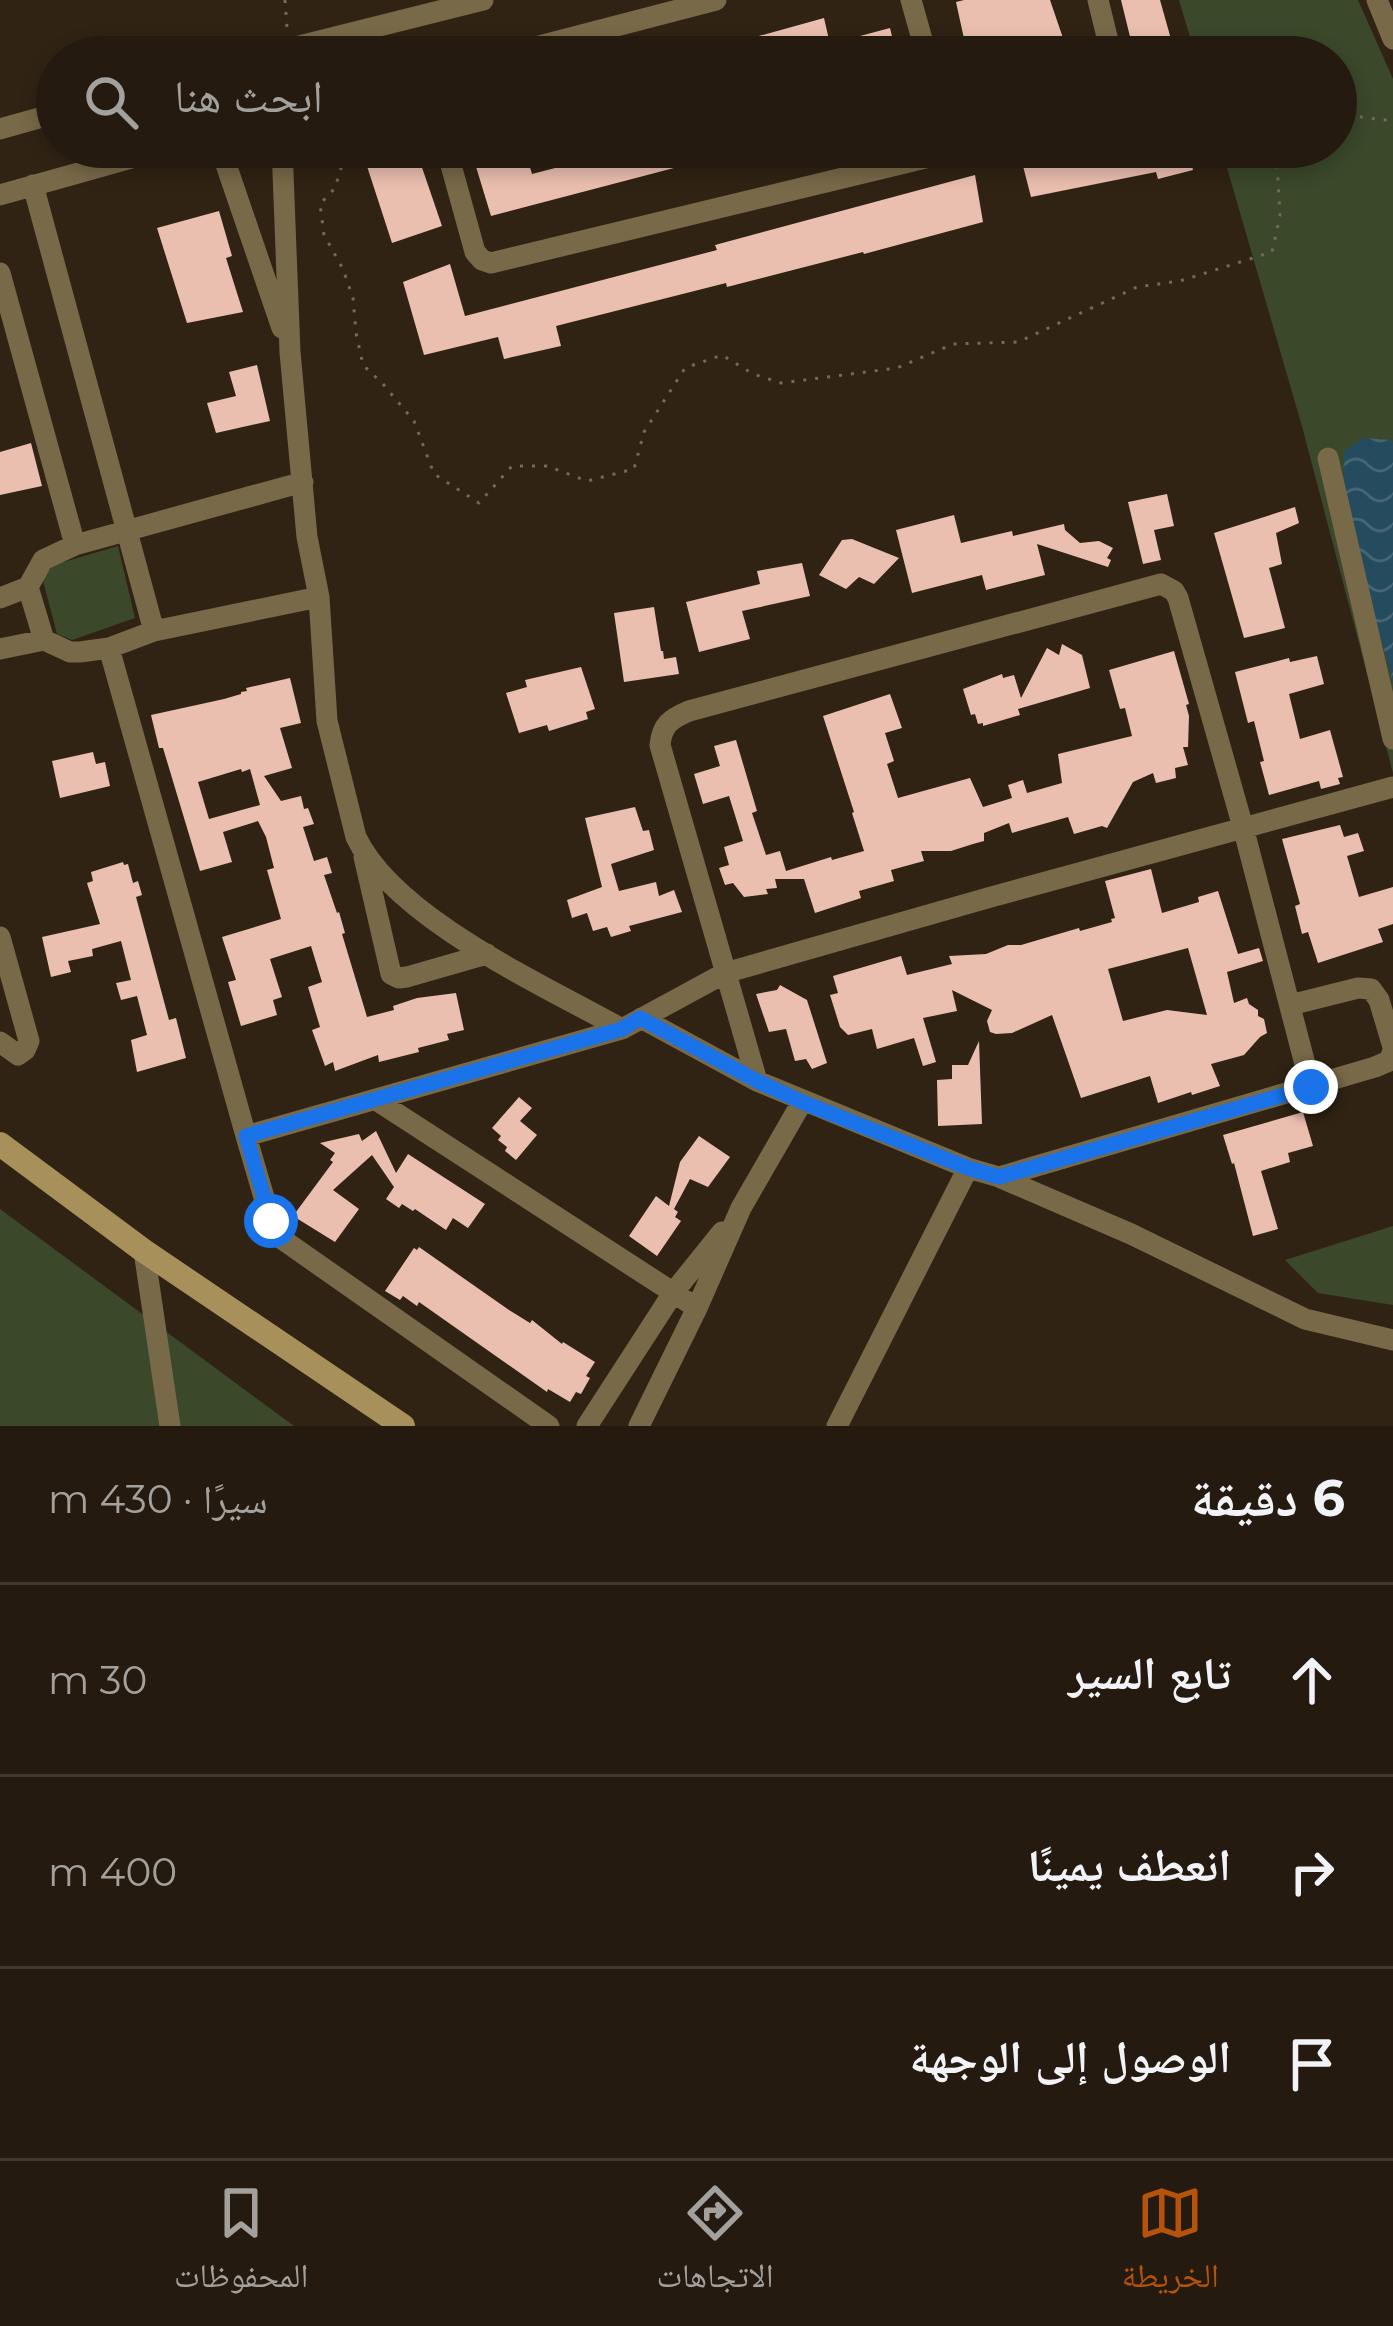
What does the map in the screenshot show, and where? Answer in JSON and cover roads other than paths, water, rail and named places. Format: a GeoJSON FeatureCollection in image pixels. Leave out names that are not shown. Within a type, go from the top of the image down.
{"type":"FeatureCollection","features":[{"type":"Feature","properties":{"kind":"street"},"geometry":{"type":"LineString","coordinates":[[337,36],[483,0]]}},
{"type":"Feature","properties":{"kind":"street"},"geometry":{"type":"LineString","coordinates":[[578,36],[716,0]]}},
{"type":"Feature","properties":{"kind":"street"},"geometry":{"type":"LineString","coordinates":[[910,0],[921,36]]}},
{"type":"Feature","properties":{"kind":"street"},"geometry":{"type":"LineString","coordinates":[[1098,0],[1107,36]]}},
{"type":"Feature","properties":{"kind":"street"},"geometry":{"type":"LineString","coordinates":[[1383,6],[1393,39]]}},
{"type":"Feature","properties":{"kind":"street"},"geometry":{"type":"LineString","coordinates":[[0,129],[36,119]]}},
{"type":"Feature","properties":{"kind":"street"},"geometry":{"type":"LineString","coordinates":[[0,195],[94,168]]}},
{"type":"Feature","properties":{"kind":"street"},"geometry":{"type":"LineString","coordinates":[[227,168],[290,352]]}},
{"type":"Feature","properties":{"kind":"street"},"geometry":{"type":"LineString","coordinates":[[283,168],[290,352],[307,537],[319,597],[327,721],[344,796],[362,850],[391,974],[407,977],[488,954]]}},
{"type":"Feature","properties":{"kind":"street"},"geometry":{"type":"LineString","coordinates":[[452,168],[475,252],[491,263],[881,168]]}},
{"type":"Feature","properties":{"kind":"street"},"geometry":{"type":"LineString","coordinates":[[32,185],[154,631]]}},
{"type":"Feature","properties":{"kind":"street"},"geometry":{"type":"LineString","coordinates":[[0,273],[75,545]]}},
{"type":"Feature","properties":{"kind":"street"},"geometry":{"type":"LineString","coordinates":[[1328,458],[1393,739]]}},
{"type":"Feature","properties":{"kind":"street"},"geometry":{"type":"LineString","coordinates":[[0,598],[28,587],[43,560],[75,545],[303,482]]}},
{"type":"Feature","properties":{"kind":"street"},"geometry":{"type":"LineString","coordinates":[[757,1081],[660,745],[666,724],[688,711],[1161,584],[1178,598],[1311,1087]]}},
{"type":"Feature","properties":{"kind":"street"},"geometry":{"type":"LineString","coordinates":[[28,587],[44,640]]}},
{"type":"Feature","properties":{"kind":"street"},"geometry":{"type":"LineString","coordinates":[[0,649],[44,640],[70,652],[109,648],[154,631],[319,597]]}},
{"type":"Feature","properties":{"kind":"street"},"geometry":{"type":"LineString","coordinates":[[109,648],[246,1136],[279,1237],[549,1426]]}},
{"type":"Feature","properties":{"kind":"street"},"geometry":{"type":"LineString","coordinates":[[246,1136],[631,1023],[725,973],[1393,787]]}},
{"type":"Feature","properties":{"kind":"street"},"geometry":{"type":"LineString","coordinates":[[362,850],[419,911],[488,954],[631,1023],[802,1102],[999,1177],[1131,1234],[1305,1319],[1393,1340]]}},
{"type":"Feature","properties":{"kind":"street"},"geometry":{"type":"LineString","coordinates":[[0,1042],[18,1055],[29,1041],[2,951]]}},
{"type":"Feature","properties":{"kind":"street"},"geometry":{"type":"LineString","coordinates":[[999,1177],[1388,1061],[1393,1049],[1372,989],[1358,988],[1290,1005]]}},
{"type":"Feature","properties":{"kind":"street"},"geometry":{"type":"LineString","coordinates":[[376,1100],[697,1308]]}},
{"type":"Feature","properties":{"kind":"street"},"geometry":{"type":"LineString","coordinates":[[639,1426],[741,1208],[802,1102]]}},
{"type":"Feature","properties":{"kind":"street"},"geometry":{"type":"LineString","coordinates":[[0,1144],[144,1251],[403,1426]]}},
{"type":"Feature","properties":{"kind":"street"},"geometry":{"type":"LineString","coordinates":[[837,1426],[968,1168]]}},
{"type":"Feature","properties":{"kind":"street"},"geometry":{"type":"LineString","coordinates":[[587,1426],[674,1293],[741,1208]]}},
{"type":"Feature","properties":{"kind":"street"},"geometry":{"type":"LineString","coordinates":[[144,1251],[170,1426]]}},
{"type":"Feature","properties":{"kind":"water"},"geometry":{"type":"Polygon","coordinates":[[[1363,438],[1393,443],[1393,683],[1347,510],[1344,451],[1363,438]]]}}]}
